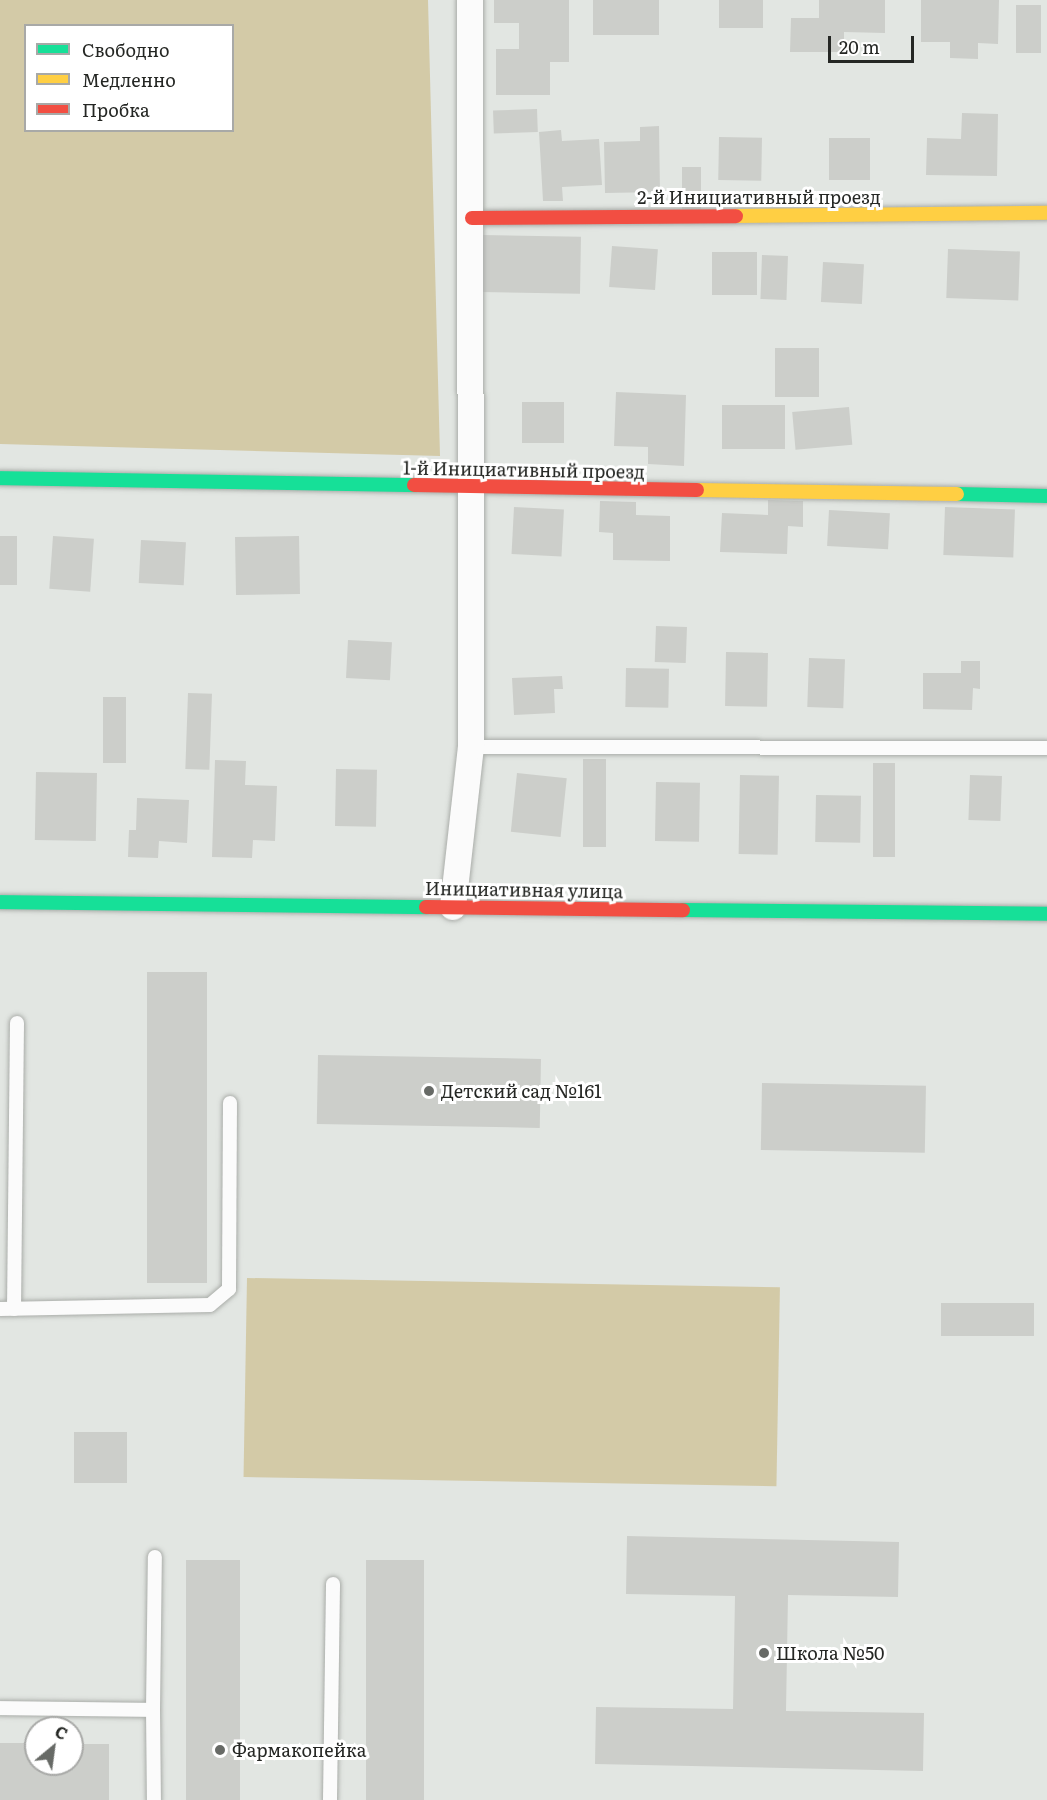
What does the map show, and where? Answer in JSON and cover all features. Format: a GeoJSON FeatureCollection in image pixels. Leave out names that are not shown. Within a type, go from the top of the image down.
{"type":"FeatureCollection","features":[{"type":"Feature","properties":{"kind":"street"},"geometry":{"type":"LineString","coordinates":[[453,907],[471,747],[470,0]]}},
{"type":"Feature","properties":{"kind":"street","name":"2-й Инициативный проезд"},"geometry":{"type":"LineString","coordinates":[[472,218],[1047,213]]}},
{"type":"Feature","properties":{"kind":"street","name":"1-й Инициативный проезд"},"geometry":{"type":"LineString","coordinates":[[0,478],[471,488],[1047,496]]}},
{"type":"Feature","properties":{"kind":"street","name":"Инициативная улица"},"geometry":{"type":"LineString","coordinates":[[0,902],[1047,914]]}},
{"type":"Feature","properties":{"kind":"lane"},"geometry":{"type":"LineString","coordinates":[[471,747],[1047,748]]}},
{"type":"Feature","properties":{"kind":"lane"},"geometry":{"type":"LineString","coordinates":[[16,1023],[7,1309],[210,1305],[228,1289],[230,1103]]}},
{"type":"Feature","properties":{"kind":"lane"},"geometry":{"type":"LineString","coordinates":[[154,1800],[155,1557]]}},
{"type":"Feature","properties":{"kind":"lane"},"geometry":{"type":"LineString","coordinates":[[330,1800],[333,1584]]}},
{"type":"Feature","properties":{"kind":"lane"},"geometry":{"type":"LineString","coordinates":[[0,1708],[153,1710]]}},
{"type":"Feature","properties":{"kind":"shaded area"},"geometry":{"type":"Polygon","coordinates":[[[0,0],[428,0],[440,456],[0,444],[0,0]]]}},
{"type":"Feature","properties":{"kind":"shaded area"},"geometry":{"type":"Polygon","coordinates":[[[247,1278],[780,1287],[776,1486],[244,1477],[247,1278]]]}},
{"type":"Feature","properties":{"kind":"building"},"geometry":{"type":"Polygon","coordinates":[[[494,0],[569,0],[569,62],[550,62],[550,95],[496,95],[496,49],[519,49],[519,23],[494,23],[494,0]]]}},
{"type":"Feature","properties":{"kind":"building"},"geometry":{"type":"Polygon","coordinates":[[[593,0],[659,0],[659,35],[593,35],[593,0]]]}},
{"type":"Feature","properties":{"kind":"building"},"geometry":{"type":"Polygon","coordinates":[[[719,0],[763,0],[763,28],[719,28],[719,0]]]}},
{"type":"Feature","properties":{"kind":"building"},"geometry":{"type":"Polygon","coordinates":[[[819,0],[885,0],[885,33],[844,32],[844,52],[790,52],[791,18],[819,18],[819,0]]]}},
{"type":"Feature","properties":{"kind":"building"},"geometry":{"type":"Polygon","coordinates":[[[921,0],[999,0],[998,44],[978,43],[978,59],[950,58],[950,42],[921,42],[921,0]]]}},
{"type":"Feature","properties":{"kind":"building"},"geometry":{"type":"Polygon","coordinates":[[[1016,5],[1041,5],[1041,53],[1016,53],[1016,5]]]}},
{"type":"Feature","properties":{"kind":"building"},"geometry":{"type":"Polygon","coordinates":[[[537,109],[538,132],[494,134],[493,111],[537,109]]]}},
{"type":"Feature","properties":{"kind":"building"},"geometry":{"type":"Polygon","coordinates":[[[962,113],[998,114],[997,176],[926,175],[927,138],[961,139],[962,113]]]}},
{"type":"Feature","properties":{"kind":"building"},"geometry":{"type":"Polygon","coordinates":[[[659,126],[660,192],[605,193],[604,142],[640,141],[640,127],[659,126]]]}},
{"type":"Feature","properties":{"kind":"building"},"geometry":{"type":"Polygon","coordinates":[[[561,130],[562,141],[599,139],[602,185],[562,187],[563,201],[543,201],[539,132],[561,130]]]}},
{"type":"Feature","properties":{"kind":"building"},"geometry":{"type":"Polygon","coordinates":[[[719,137],[762,138],[761,181],[718,180],[719,137]]]}},
{"type":"Feature","properties":{"kind":"building"},"geometry":{"type":"Polygon","coordinates":[[[829,138],[870,138],[870,180],[829,180],[829,138]]]}},
{"type":"Feature","properties":{"kind":"building"},"geometry":{"type":"Polygon","coordinates":[[[682,167],[701,167],[701,213],[682,213],[682,167]]]}},
{"type":"Feature","properties":{"kind":"building"},"geometry":{"type":"Polygon","coordinates":[[[482,235],[581,237],[580,294],[481,292],[482,235]]]}},
{"type":"Feature","properties":{"kind":"building"},"geometry":{"type":"Polygon","coordinates":[[[612,246],[658,249],[655,290],[609,287],[612,246]]]}},
{"type":"Feature","properties":{"kind":"building"},"geometry":{"type":"Polygon","coordinates":[[[948,249],[1020,252],[1018,300],[946,298],[948,249]]]}},
{"type":"Feature","properties":{"kind":"building"},"geometry":{"type":"Polygon","coordinates":[[[712,252],[757,252],[757,295],[712,295],[712,252]]]}},
{"type":"Feature","properties":{"kind":"building"},"geometry":{"type":"Polygon","coordinates":[[[762,255],[788,256],[786,300],[760,299],[762,255]]]}},
{"type":"Feature","properties":{"kind":"building"},"geometry":{"type":"Polygon","coordinates":[[[823,262],[864,264],[862,304],[821,302],[823,262]]]}},
{"type":"Feature","properties":{"kind":"building"},"geometry":{"type":"Polygon","coordinates":[[[775,348],[819,348],[819,397],[775,397],[775,348]]]}},
{"type":"Feature","properties":{"kind":"building"},"geometry":{"type":"Polygon","coordinates":[[[616,392],[686,395],[684,466],[648,464],[648,447],[614,446],[616,392]]]}},
{"type":"Feature","properties":{"kind":"building"},"geometry":{"type":"Polygon","coordinates":[[[522,402],[564,402],[564,443],[522,443],[522,402]]]}},
{"type":"Feature","properties":{"kind":"building"},"geometry":{"type":"Polygon","coordinates":[[[722,405],[785,405],[785,449],[722,449],[722,405]]]}},
{"type":"Feature","properties":{"kind":"building"},"geometry":{"type":"Polygon","coordinates":[[[849,407],[852,445],[796,450],[792,412],[849,407]]]}},
{"type":"Feature","properties":{"kind":"building"},"geometry":{"type":"Polygon","coordinates":[[[768,500],[803,501],[803,527],[788,526],[787,554],[720,552],[722,513],[768,515],[768,500]]]}},
{"type":"Feature","properties":{"kind":"building"},"geometry":{"type":"Polygon","coordinates":[[[600,501],[636,502],[636,515],[670,516],[670,561],[613,560],[613,533],[599,532],[600,501]]]}},
{"type":"Feature","properties":{"kind":"building"},"geometry":{"type":"Polygon","coordinates":[[[514,507],[564,510],[561,557],[512,554],[514,507]]]}},
{"type":"Feature","properties":{"kind":"building"},"geometry":{"type":"Polygon","coordinates":[[[945,507],[1015,509],[1013,557],[943,555],[945,507]]]}},
{"type":"Feature","properties":{"kind":"building"},"geometry":{"type":"Polygon","coordinates":[[[829,510],[890,513],[888,549],[827,546],[829,510]]]}},
{"type":"Feature","properties":{"kind":"building"},"geometry":{"type":"Polygon","coordinates":[[[0,536],[17,536],[17,585],[0,585],[0,536]]]}},
{"type":"Feature","properties":{"kind":"building"},"geometry":{"type":"Polygon","coordinates":[[[53,536],[94,539],[90,592],[49,589],[53,536]]]}},
{"type":"Feature","properties":{"kind":"building"},"geometry":{"type":"Polygon","coordinates":[[[299,536],[300,594],[236,595],[235,537],[299,536]]]}},
{"type":"Feature","properties":{"kind":"building"},"geometry":{"type":"Polygon","coordinates":[[[141,540],[186,542],[184,585],[139,583],[141,540]]]}},
{"type":"Feature","properties":{"kind":"building"},"geometry":{"type":"Polygon","coordinates":[[[656,626],[687,627],[686,663],[655,662],[656,626]]]}},
{"type":"Feature","properties":{"kind":"building"},"geometry":{"type":"Polygon","coordinates":[[[348,640],[392,642],[390,680],[346,678],[348,640]]]}},
{"type":"Feature","properties":{"kind":"building"},"geometry":{"type":"Polygon","coordinates":[[[726,652],[768,653],[767,707],[725,706],[726,652]]]}},
{"type":"Feature","properties":{"kind":"building"},"geometry":{"type":"Polygon","coordinates":[[[809,658],[845,659],[843,708],[807,707],[809,658]]]}},
{"type":"Feature","properties":{"kind":"building"},"geometry":{"type":"Polygon","coordinates":[[[961,661],[980,661],[980,689],[973,688],[972,710],[923,709],[923,673],[961,673],[961,661]]]}},
{"type":"Feature","properties":{"kind":"building"},"geometry":{"type":"Polygon","coordinates":[[[626,668],[669,669],[668,708],[625,707],[626,668]]]}},
{"type":"Feature","properties":{"kind":"building"},"geometry":{"type":"Polygon","coordinates":[[[562,676],[563,689],[554,689],[555,713],[514,715],[512,678],[562,676]]]}},
{"type":"Feature","properties":{"kind":"building"},"geometry":{"type":"Polygon","coordinates":[[[188,693],[212,694],[209,770],[185,769],[188,693]]]}},
{"type":"Feature","properties":{"kind":"building"},"geometry":{"type":"Polygon","coordinates":[[[103,697],[126,697],[126,763],[103,763],[103,697]]]}},
{"type":"Feature","properties":{"kind":"building"},"geometry":{"type":"Polygon","coordinates":[[[583,759],[606,759],[606,847],[583,847],[583,759]]]}},
{"type":"Feature","properties":{"kind":"building"},"geometry":{"type":"Polygon","coordinates":[[[215,760],[246,761],[245,785],[277,786],[275,841],[253,840],[252,858],[212,857],[215,760]]]}},
{"type":"Feature","properties":{"kind":"building"},"geometry":{"type":"Polygon","coordinates":[[[873,763],[895,763],[895,857],[873,857],[873,763]]]}},
{"type":"Feature","properties":{"kind":"building"},"geometry":{"type":"Polygon","coordinates":[[[336,769],[377,770],[376,827],[335,826],[336,769]]]}},
{"type":"Feature","properties":{"kind":"building"},"geometry":{"type":"Polygon","coordinates":[[[36,772],[97,773],[96,841],[35,840],[36,772]]]}},
{"type":"Feature","properties":{"kind":"building"},"geometry":{"type":"Polygon","coordinates":[[[517,773],[567,778],[561,837],[511,832],[517,773]]]}},
{"type":"Feature","properties":{"kind":"building"},"geometry":{"type":"Polygon","coordinates":[[[740,775],[779,776],[778,855],[739,854],[740,775]]]}},
{"type":"Feature","properties":{"kind":"building"},"geometry":{"type":"Polygon","coordinates":[[[970,775],[1002,776],[1000,821],[968,820],[970,775]]]}},
{"type":"Feature","properties":{"kind":"building"},"geometry":{"type":"Polygon","coordinates":[[[656,782],[700,783],[699,842],[655,841],[656,782]]]}},
{"type":"Feature","properties":{"kind":"building"},"geometry":{"type":"Polygon","coordinates":[[[816,795],[861,796],[860,843],[815,842],[816,795]]]}},
{"type":"Feature","properties":{"kind":"building"},"geometry":{"type":"Polygon","coordinates":[[[137,798],[189,800],[187,843],[159,841],[158,858],[128,857],[129,830],[136,830],[137,798]]]}},
{"type":"Feature","properties":{"kind":"building"},"geometry":{"type":"Polygon","coordinates":[[[147,972],[207,972],[207,1283],[147,1283],[147,972]]]}},
{"type":"Feature","properties":{"kind":"building","name":"Детский сад №161"},"geometry":{"type":"Polygon","coordinates":[[[318,1055],[541,1059],[540,1128],[317,1124],[318,1055]]]}},
{"type":"Feature","properties":{"kind":"building"},"geometry":{"type":"Polygon","coordinates":[[[762,1083],[926,1086],[925,1153],[761,1150],[762,1083]]]}},
{"type":"Feature","properties":{"kind":"building"},"geometry":{"type":"Polygon","coordinates":[[[941,1303],[1034,1303],[1034,1336],[941,1336],[941,1303]]]}},
{"type":"Feature","properties":{"kind":"building"},"geometry":{"type":"Polygon","coordinates":[[[74,1432],[127,1432],[127,1483],[74,1483],[74,1432]]]}},
{"type":"Feature","properties":{"kind":"building"},"geometry":{"type":"Polygon","coordinates":[[[627,1536],[899,1542],[898,1597],[788,1595],[786,1711],[924,1713],[923,1771],[595,1764],[596,1707],[733,1709],[735,1596],[626,1594],[627,1536]]]}},
{"type":"Feature","properties":{"kind":"building"},"geometry":{"type":"Polygon","coordinates":[[[186,1560],[240,1560],[240,1800],[186,1800],[186,1560]]]}},
{"type":"Feature","properties":{"kind":"building"},"geometry":{"type":"Polygon","coordinates":[[[366,1560],[424,1560],[424,1800],[366,1800],[366,1560]]]}},
{"type":"Feature","properties":{"kind":"building"},"geometry":{"type":"Polygon","coordinates":[[[0,1743],[24,1743],[24,1776],[84,1776],[84,1744],[109,1744],[109,1800],[0,1800],[0,1743]]]}},
{"type":"Feature","properties":{"kind":"traffic: fast"},"geometry":{"type":"LineString","coordinates":[[0,478],[414,485]]}},
{"type":"Feature","properties":{"kind":"traffic: fast"},"geometry":{"type":"LineString","coordinates":[[957,494],[1047,496]]}},
{"type":"Feature","properties":{"kind":"traffic: fast"},"geometry":{"type":"LineString","coordinates":[[0,902],[426,907]]}},
{"type":"Feature","properties":{"kind":"traffic: fast"},"geometry":{"type":"LineString","coordinates":[[683,910],[1047,914]]}},
{"type":"Feature","properties":{"kind":"traffic: slow"},"geometry":{"type":"LineString","coordinates":[[736,216],[1047,213]]}},
{"type":"Feature","properties":{"kind":"traffic: slow"},"geometry":{"type":"LineString","coordinates":[[697,490],[957,494]]}},
{"type":"Feature","properties":{"kind":"traffic: jam"},"geometry":{"type":"LineString","coordinates":[[472,218],[736,216]]}},
{"type":"Feature","properties":{"kind":"traffic: jam"},"geometry":{"type":"LineString","coordinates":[[414,485],[697,490]]}},
{"type":"Feature","properties":{"kind":"traffic: jam"},"geometry":{"type":"LineString","coordinates":[[426,907],[683,910]]}},
{"type":"Feature","properties":{"kind":"place","name":"Детский сад №161"},"geometry":{"type":"Point","coordinates":[429,1091]}},
{"type":"Feature","properties":{"kind":"place","name":"Школа №50"},"geometry":{"type":"Point","coordinates":[764,1653]}},
{"type":"Feature","properties":{"kind":"place","name":"Фармакопейка"},"geometry":{"type":"Point","coordinates":[220,1750]}}]}
